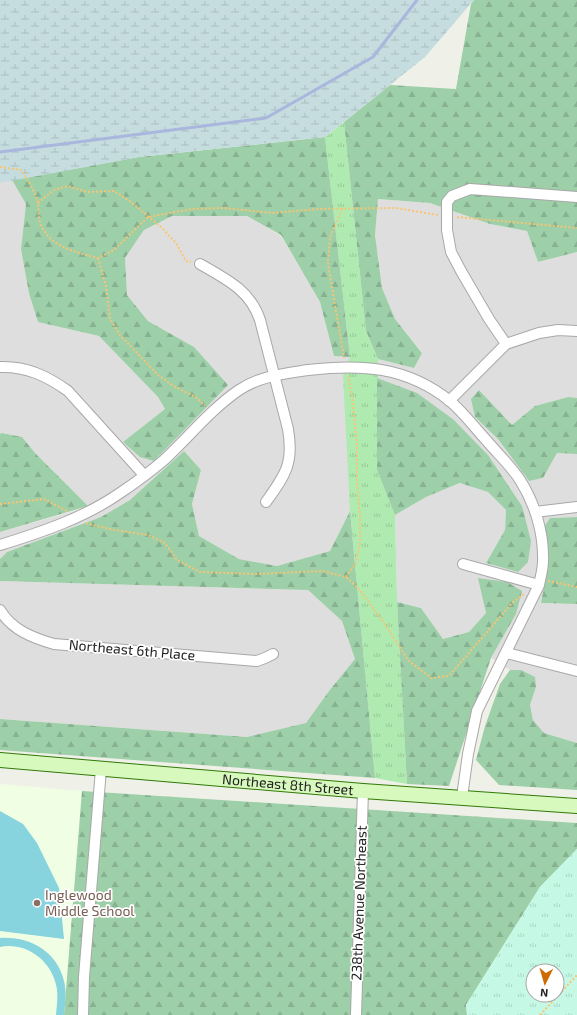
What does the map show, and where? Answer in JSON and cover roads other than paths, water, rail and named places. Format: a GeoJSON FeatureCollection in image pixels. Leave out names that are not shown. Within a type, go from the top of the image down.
{"type":"FeatureCollection","features":[{"type":"Feature","properties":{"kind":"street"},"geometry":{"type":"LineString","coordinates":[[506,344],[489,319],[451,252],[447,230],[447,202],[452,196],[470,189],[577,197]]}},
{"type":"Feature","properties":{"kind":"street"},"geometry":{"type":"LineString","coordinates":[[200,264],[225,278],[250,299],[257,310],[260,320],[288,429],[290,455],[287,468],[281,480],[266,502]]}},
{"type":"Feature","properties":{"kind":"street"},"geometry":{"type":"LineString","coordinates":[[450,401],[506,344],[539,333],[558,330],[577,331]]}},
{"type":"Feature","properties":{"kind":"street"},"geometry":{"type":"LineString","coordinates":[[0,367],[25,369],[41,374],[68,391],[144,475]]}},
{"type":"Feature","properties":{"kind":"street"},"geometry":{"type":"LineString","coordinates":[[0,545],[76,518],[105,503],[164,460],[211,412],[241,389],[255,381],[273,375],[346,367],[366,367],[385,370],[407,377],[425,386],[450,401],[468,419],[520,478],[528,493],[535,512],[541,534],[544,556],[540,582],[477,711],[468,754],[462,797]]}},
{"type":"Feature","properties":{"kind":"street"},"geometry":{"type":"LineString","coordinates":[[535,512],[577,506]]}},
{"type":"Feature","properties":{"kind":"street"},"geometry":{"type":"LineString","coordinates":[[464,564],[540,582]]}},
{"type":"Feature","properties":{"kind":"street","name":"Northeast 6th Place"},"geometry":{"type":"LineString","coordinates":[[0,610],[9,623],[17,629],[54,644],[257,661],[273,654]]}},
{"type":"Feature","properties":{"kind":"street"},"geometry":{"type":"LineString","coordinates":[[506,653],[577,671]]}},
{"type":"Feature","properties":{"kind":"street","name":"Northeast 8th Street"},"geometry":{"type":"LineString","coordinates":[[0,760],[363,791],[577,806]]}},
{"type":"Feature","properties":{"kind":"street"},"geometry":{"type":"LineString","coordinates":[[83,1015],[84,977],[101,769]]}},
{"type":"Feature","properties":{"kind":"street","name":"238th Avenue Northeast"},"geometry":{"type":"LineString","coordinates":[[356,1015],[363,791]]}},
{"type":"Feature","properties":{"kind":"waterway"},"geometry":{"type":"LineString","coordinates":[[0,152],[266,118],[373,57],[417,0]]}},
{"type":"Feature","properties":{"kind":"place","name":"Inglewood Middle School"},"geometry":{"type":"Point","coordinates":[37,903]}}]}
